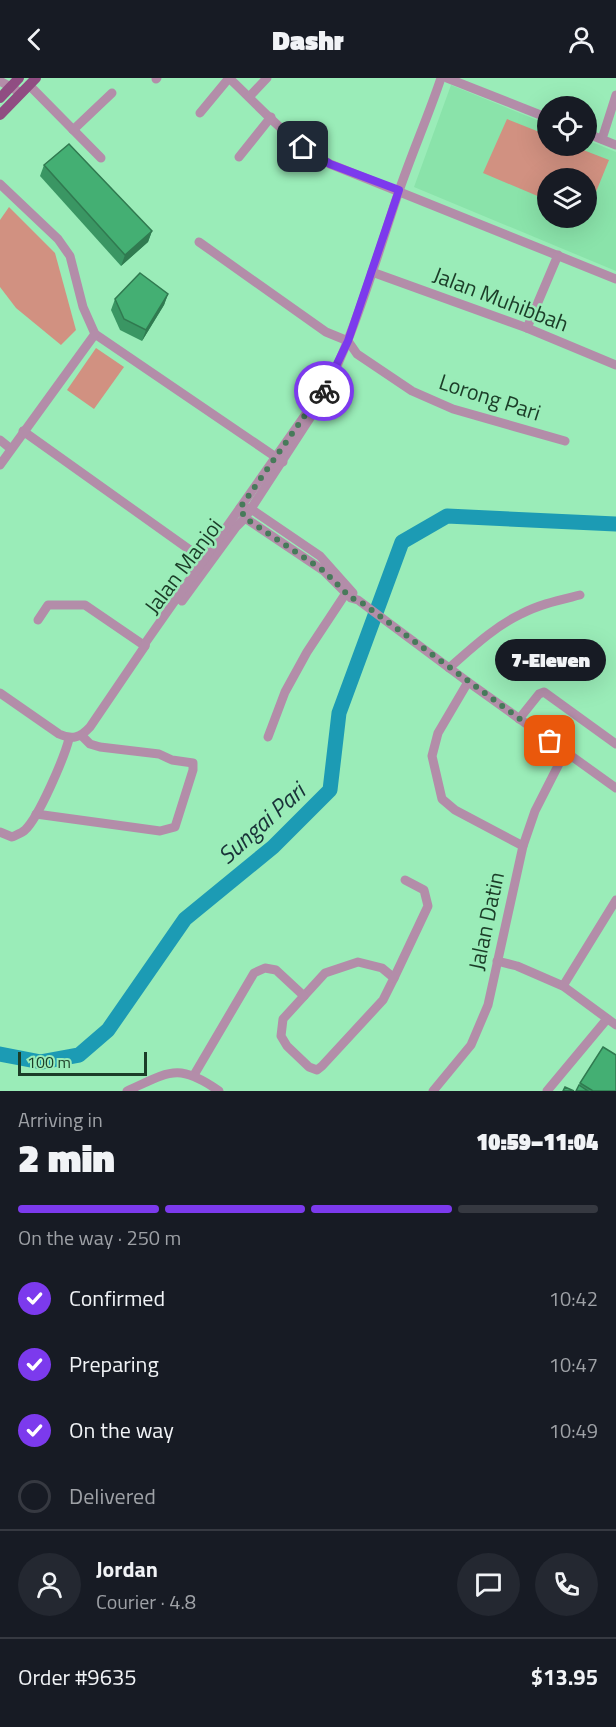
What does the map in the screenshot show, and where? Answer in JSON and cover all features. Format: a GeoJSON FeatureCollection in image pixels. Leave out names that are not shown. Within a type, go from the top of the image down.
{"type":"FeatureCollection","features":[{"type":"Feature","properties":{"kind":"main road"},"geometry":{"type":"LineString","coordinates":[[0,98],[3,83],[19,78]]}},
{"type":"Feature","properties":{"kind":"main road"},"geometry":{"type":"LineString","coordinates":[[0,115],[32,81]]}},
{"type":"Feature","properties":{"kind":"street"},"geometry":{"type":"LineString","coordinates":[[200,113],[229,78],[313,155],[330,164],[616,279]]}},
{"type":"Feature","properties":{"kind":"street"},"geometry":{"type":"LineString","coordinates":[[249,97],[267,78]]}},
{"type":"Feature","properties":{"kind":"street"},"geometry":{"type":"LineString","coordinates":[[0,184],[58,239],[70,256],[83,307],[95,334],[279,460],[315,410],[315,405],[330,380],[348,341],[399,190],[441,78]]}},
{"type":"Feature","properties":{"kind":"street"},"geometry":{"type":"LineString","coordinates":[[447,78],[537,114]]}},
{"type":"Feature","properties":{"kind":"street"},"geometry":{"type":"LineString","coordinates":[[32,81],[73,130],[101,158]]}},
{"type":"Feature","properties":{"kind":"street"},"geometry":{"type":"LineString","coordinates":[[3,83],[21,93]]}},
{"type":"Feature","properties":{"kind":"street"},"geometry":{"type":"LineString","coordinates":[[73,130],[112,93]]}},
{"type":"Feature","properties":{"kind":"street"},"geometry":{"type":"LineString","coordinates":[[602,139],[616,95]]}},
{"type":"Feature","properties":{"kind":"street"},"geometry":{"type":"LineString","coordinates":[[239,157],[271,117]]}},
{"type":"Feature","properties":{"kind":"street"},"geometry":{"type":"LineString","coordinates":[[597,137],[616,145]]}},
{"type":"Feature","properties":{"kind":"street","name":"Lorong Pari"},"geometry":{"type":"LineString","coordinates":[[199,242],[326,332],[348,341],[357,354],[412,391],[453,409],[565,441]]}},
{"type":"Feature","properties":{"kind":"street"},"geometry":{"type":"LineString","coordinates":[[527,328],[558,255]]}},
{"type":"Feature","properties":{"kind":"street","name":"Jalan Muhibbah"},"geometry":{"type":"LineString","coordinates":[[372,272],[527,328],[616,365]]}},
{"type":"Feature","properties":{"kind":"street"},"geometry":{"type":"LineString","coordinates":[[0,465],[95,334]]}},
{"type":"Feature","properties":{"kind":"street"},"geometry":{"type":"LineString","coordinates":[[23,431],[204,560]]}},
{"type":"Feature","properties":{"kind":"street"},"geometry":{"type":"LineString","coordinates":[[0,440],[11,449]]}},
{"type":"Feature","properties":{"kind":"street","name":"Jalan Manjoi"},"geometry":{"type":"LineString","coordinates":[[82,736],[240,508],[279,460]]}},
{"type":"Feature","properties":{"kind":"street","name":"Jalan Manjoi"},"geometry":{"type":"LineString","coordinates":[[145,646],[149,644],[245,518],[279,460]]}},
{"type":"Feature","properties":{"kind":"street"},"geometry":{"type":"LineString","coordinates":[[240,508],[251,509],[320,556],[332,567],[358,600],[616,788]]}},
{"type":"Feature","properties":{"kind":"street"},"geometry":{"type":"LineString","coordinates":[[240,508],[245,518],[324,571],[351,598],[358,600]]}},
{"type":"Feature","properties":{"kind":"street"},"geometry":{"type":"LineString","coordinates":[[268,737],[285,692],[307,652],[346,593]]}},
{"type":"Feature","properties":{"kind":"street"},"geometry":{"type":"LineString","coordinates":[[450,668],[483,638],[521,614],[580,595]]}},
{"type":"Feature","properties":{"kind":"street"},"geometry":{"type":"LineString","coordinates":[[38,620],[48,605],[85,605],[145,646]]}},
{"type":"Feature","properties":{"kind":"street"},"geometry":{"type":"LineString","coordinates":[[468,682],[438,733],[432,756],[442,799],[454,810],[523,846]]}},
{"type":"Feature","properties":{"kind":"street"},"geometry":{"type":"LineString","coordinates":[[519,719],[539,694],[544,692],[616,744]]}},
{"type":"Feature","properties":{"kind":"street"},"geometry":{"type":"LineString","coordinates":[[0,693],[58,734],[69,739],[82,736],[90,744],[100,747],[159,754],[172,760],[193,763],[193,771],[175,827],[160,831],[36,814]]}},
{"type":"Feature","properties":{"kind":"street"},"geometry":{"type":"LineString","coordinates":[[0,832],[12,837],[25,830],[36,814],[64,757],[69,739]]}},
{"type":"Feature","properties":{"kind":"street","name":"Jalan Datin"},"geometry":{"type":"LineString","coordinates":[[434,1091],[471,1045],[488,1005],[523,846],[535,811],[565,752]]}},
{"type":"Feature","properties":{"kind":"street"},"geometry":{"type":"LineString","coordinates":[[394,978],[382,968],[358,962],[325,974],[283,1019],[281,1036],[287,1046],[309,1067],[317,1070],[383,1000],[394,978],[428,906],[424,890],[405,880]]}},
{"type":"Feature","properties":{"kind":"street"},"geometry":{"type":"LineString","coordinates":[[564,986],[615,906]]}},
{"type":"Feature","properties":{"kind":"street"},"geometry":{"type":"LineString","coordinates":[[496,961],[517,966],[564,986],[616,1025]]}},
{"type":"Feature","properties":{"kind":"street"},"geometry":{"type":"LineString","coordinates":[[194,1075],[254,973],[265,968],[276,970],[304,996]]}},
{"type":"Feature","properties":{"kind":"street"},"geometry":{"type":"LineString","coordinates":[[547,1091],[608,1019]]}},
{"type":"Feature","properties":{"kind":"street"},"geometry":{"type":"LineString","coordinates":[[127,1091],[174,1071],[194,1075],[219,1091]]}},
{"type":"Feature","properties":{"kind":"shaded area"},"geometry":{"type":"Polygon","coordinates":[[[451,85],[537,120],[537,156],[597,156],[597,144],[616,152],[616,271],[414,187],[451,85]]]}},
{"type":"Feature","properties":{"kind":"shaded area"},"geometry":{"type":"Polygon","coordinates":[[[507,119],[537,131],[537,156],[597,155],[609,160],[597,189],[597,168],[537,168],[537,196],[483,173],[507,119]]]}},
{"type":"Feature","properties":{"kind":"shaded area"},"geometry":{"type":"Polygon","coordinates":[[[9,207],[55,253],[76,330],[61,345],[16,308],[0,287],[0,220],[9,207]]]}},
{"type":"Feature","properties":{"kind":"shaded area"},"geometry":{"type":"Polygon","coordinates":[[[96,348],[124,367],[94,409],[67,390],[96,348]]]}},
{"type":"Feature","properties":{"kind":"building"},"geometry":{"type":"Polygon","coordinates":[[[69,144],[152,231],[125,255],[44,165],[69,144]]]}},
{"type":"Feature","properties":{"kind":"building"},"geometry":{"type":"Polygon","coordinates":[[[140,273],[168,294],[146,330],[124,319],[115,299],[140,273]]]}},
{"type":"Feature","properties":{"kind":"building"},"geometry":{"type":"Polygon","coordinates":[[[603,1047],[616,1055],[616,1091],[593,1091],[580,1083],[603,1047]]]}},
{"type":"Feature","properties":{"kind":"building"},"geometry":{"type":"Polygon","coordinates":[[[579,1085],[588,1091],[576,1091],[579,1085]]]}},
{"type":"Feature","properties":{"kind":"waterway","name":"Sungai Pari"},"geometry":{"type":"LineString","coordinates":[[0,1054],[41,1062],[79,1055],[108,1030],[185,919],[273,847],[330,790],[339,713],[402,542],[447,516],[616,524]]}},
{"type":"Feature","properties":{"kind":"way so far"},"geometry":{"type":"LineString","coordinates":[[324,391],[240,508],[245,518],[324,571],[351,598],[358,600],[550,741]]}},
{"type":"Feature","properties":{"kind":"place","name":"7-Eleven"},"geometry":{"type":"Point","coordinates":[550,741]}},
{"type":"Feature","properties":{"kind":"route"},"geometry":{"type":"LineString","coordinates":[[303,147],[330,164],[399,190],[348,341],[324,391]]}}]}
